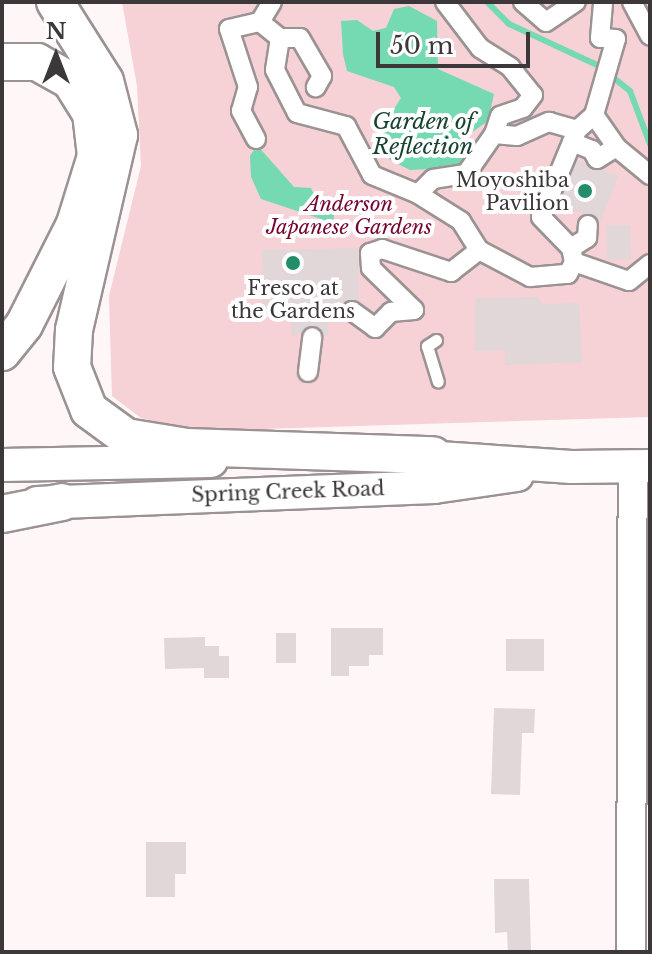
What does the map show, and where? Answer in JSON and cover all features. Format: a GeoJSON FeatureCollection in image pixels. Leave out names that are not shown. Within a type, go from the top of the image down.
{"type":"FeatureCollection","features":[{"type":"Feature","properties":{"kind":"main road"},"geometry":{"type":"LineString","coordinates":[[55,2],[105,81],[119,135],[74,330],[72,367],[89,410],[126,437],[187,447],[433,455]]}},
{"type":"Feature","properties":{"kind":"main road"},"geometry":{"type":"LineString","coordinates":[[2,62],[37,62],[70,80],[91,113],[96,156],[75,224],[24,325],[2,352]]}},
{"type":"Feature","properties":{"kind":"main road","name":"Spring Creek Road"},"geometry":{"type":"LineString","coordinates":[[2,465],[433,455],[572,467],[642,466]]}},
{"type":"Feature","properties":{"kind":"main road","name":"Spring Creek Road"},"geometry":{"type":"LineString","coordinates":[[2,503],[434,487],[572,467]]}},
{"type":"Feature","properties":{"kind":"main road"},"geometry":{"type":"LineString","coordinates":[[2,514],[62,502]]}},
{"type":"Feature","properties":{"kind":"street"},"geometry":{"type":"LineString","coordinates":[[256,139],[241,111],[248,87],[229,29],[260,22],[272,2]]}},
{"type":"Feature","properties":{"kind":"street"},"geometry":{"type":"LineString","coordinates":[[418,194],[433,179],[466,174],[494,134],[500,116],[523,108],[533,95],[510,67],[480,48],[445,2]]}},
{"type":"Feature","properties":{"kind":"street"},"geometry":{"type":"LineString","coordinates":[[523,2],[546,22],[576,2]]}},
{"type":"Feature","properties":{"kind":"street"},"geometry":{"type":"LineString","coordinates":[[603,2],[597,24],[600,38],[616,39],[612,57],[597,107],[574,136],[541,217],[573,255],[629,281],[650,264]]}},
{"type":"Feature","properties":{"kind":"street"},"geometry":{"type":"LineString","coordinates":[[632,2],[650,36]]}},
{"type":"Feature","properties":{"kind":"street"},"geometry":{"type":"LineString","coordinates":[[260,22],[280,38],[300,38],[322,76],[316,87]]}},
{"type":"Feature","properties":{"kind":"street"},"geometry":{"type":"LineString","coordinates":[[280,38],[275,70],[297,113],[346,126],[372,175],[418,194],[461,221],[479,250],[530,277],[568,274],[573,255],[587,238],[588,225]]}},
{"type":"Feature","properties":{"kind":"street"},"geometry":{"type":"LineString","coordinates":[[597,107],[616,147],[650,175]]}},
{"type":"Feature","properties":{"kind":"street"},"geometry":{"type":"LineString","coordinates":[[494,134],[517,136],[549,122],[574,136],[592,150],[597,159],[616,147]]}},
{"type":"Feature","properties":{"kind":"street"},"geometry":{"type":"LineString","coordinates":[[352,311],[375,328],[391,312],[414,310],[381,281],[370,253],[382,249],[451,272],[479,250]]}},
{"type":"Feature","properties":{"kind":"street"},"geometry":{"type":"LineString","coordinates":[[308,372],[312,337]]}},
{"type":"Feature","properties":{"kind":"street"},"geometry":{"type":"LineString","coordinates":[[631,952],[642,466]]}},
{"type":"Feature","properties":{"kind":"lane"},"geometry":{"type":"LineString","coordinates":[[436,340],[427,346],[438,381]]}},
{"type":"Feature","properties":{"kind":"green space","name":"Anderson Japanese Gardens"},"geometry":{"type":"Polygon","coordinates":[[[122,2],[650,2],[650,417],[194,431],[141,418],[112,396],[109,296],[141,166],[137,86],[122,2]]]}},
{"type":"Feature","properties":{"kind":"water","name":"Garden of Reflection"},"geometry":{"type":"Polygon","coordinates":[[[409,6],[437,21],[438,69],[494,94],[488,121],[458,142],[469,152],[465,162],[451,168],[410,170],[390,160],[376,137],[401,98],[394,87],[347,71],[341,21],[357,20],[373,31],[386,28],[394,9],[409,6]]]}},
{"type":"Feature","properties":{"kind":"water"},"geometry":{"type":"Polygon","coordinates":[[[257,145],[294,187],[311,188],[321,211],[334,215],[333,223],[261,199],[251,177],[250,156],[257,145]]]}},
{"type":"Feature","properties":{"kind":"building","name":"Moyoshiba Pavilion"},"geometry":{"type":"Polygon","coordinates":[[[577,160],[618,176],[600,223],[594,215],[558,208],[577,160]]]}},
{"type":"Feature","properties":{"kind":"building"},"geometry":{"type":"Polygon","coordinates":[[[630,225],[631,259],[607,260],[606,226],[630,225]]]}},
{"type":"Feature","properties":{"kind":"building"},"geometry":{"type":"Polygon","coordinates":[[[358,248],[359,301],[328,311],[328,337],[313,325],[292,337],[291,312],[263,312],[262,250],[358,248]]]}},
{"type":"Feature","properties":{"kind":"building"},"geometry":{"type":"Polygon","coordinates":[[[538,297],[541,304],[579,303],[582,362],[505,365],[505,350],[475,351],[475,298],[538,297]]]}},
{"type":"Feature","properties":{"kind":"building"},"geometry":{"type":"Polygon","coordinates":[[[331,628],[383,628],[383,655],[369,655],[369,666],[349,666],[349,676],[331,676],[331,628]]]}},
{"type":"Feature","properties":{"kind":"building"},"geometry":{"type":"Polygon","coordinates":[[[276,633],[296,633],[296,663],[276,663],[276,633]]]}},
{"type":"Feature","properties":{"kind":"building"},"geometry":{"type":"Polygon","coordinates":[[[205,637],[205,646],[219,646],[219,656],[229,656],[229,678],[204,678],[204,668],[165,669],[164,638],[205,637]]]}},
{"type":"Feature","properties":{"kind":"building"},"geometry":{"type":"Polygon","coordinates":[[[506,639],[544,639],[544,671],[506,671],[506,639]]]}},
{"type":"Feature","properties":{"kind":"building"},"geometry":{"type":"Polygon","coordinates":[[[494,708],[535,709],[534,733],[522,733],[520,795],[491,794],[494,708]]]}},
{"type":"Feature","properties":{"kind":"building"},"geometry":{"type":"Polygon","coordinates":[[[146,842],[186,842],[186,874],[175,874],[175,897],[146,897],[146,842]]]}},
{"type":"Feature","properties":{"kind":"building"},"geometry":{"type":"Polygon","coordinates":[[[494,879],[529,879],[531,952],[508,952],[507,932],[495,933],[494,879]]]}},
{"type":"Feature","properties":{"kind":"waterway"},"geometry":{"type":"LineString","coordinates":[[487,2],[509,24],[599,66],[630,91],[650,144]]}},
{"type":"Feature","properties":{"kind":"place","name":"Moyoshiba Pavilion"},"geometry":{"type":"Point","coordinates":[585,191]}},
{"type":"Feature","properties":{"kind":"place","name":"Fresco at the Gardens"},"geometry":{"type":"Point","coordinates":[293,263]}}]}
